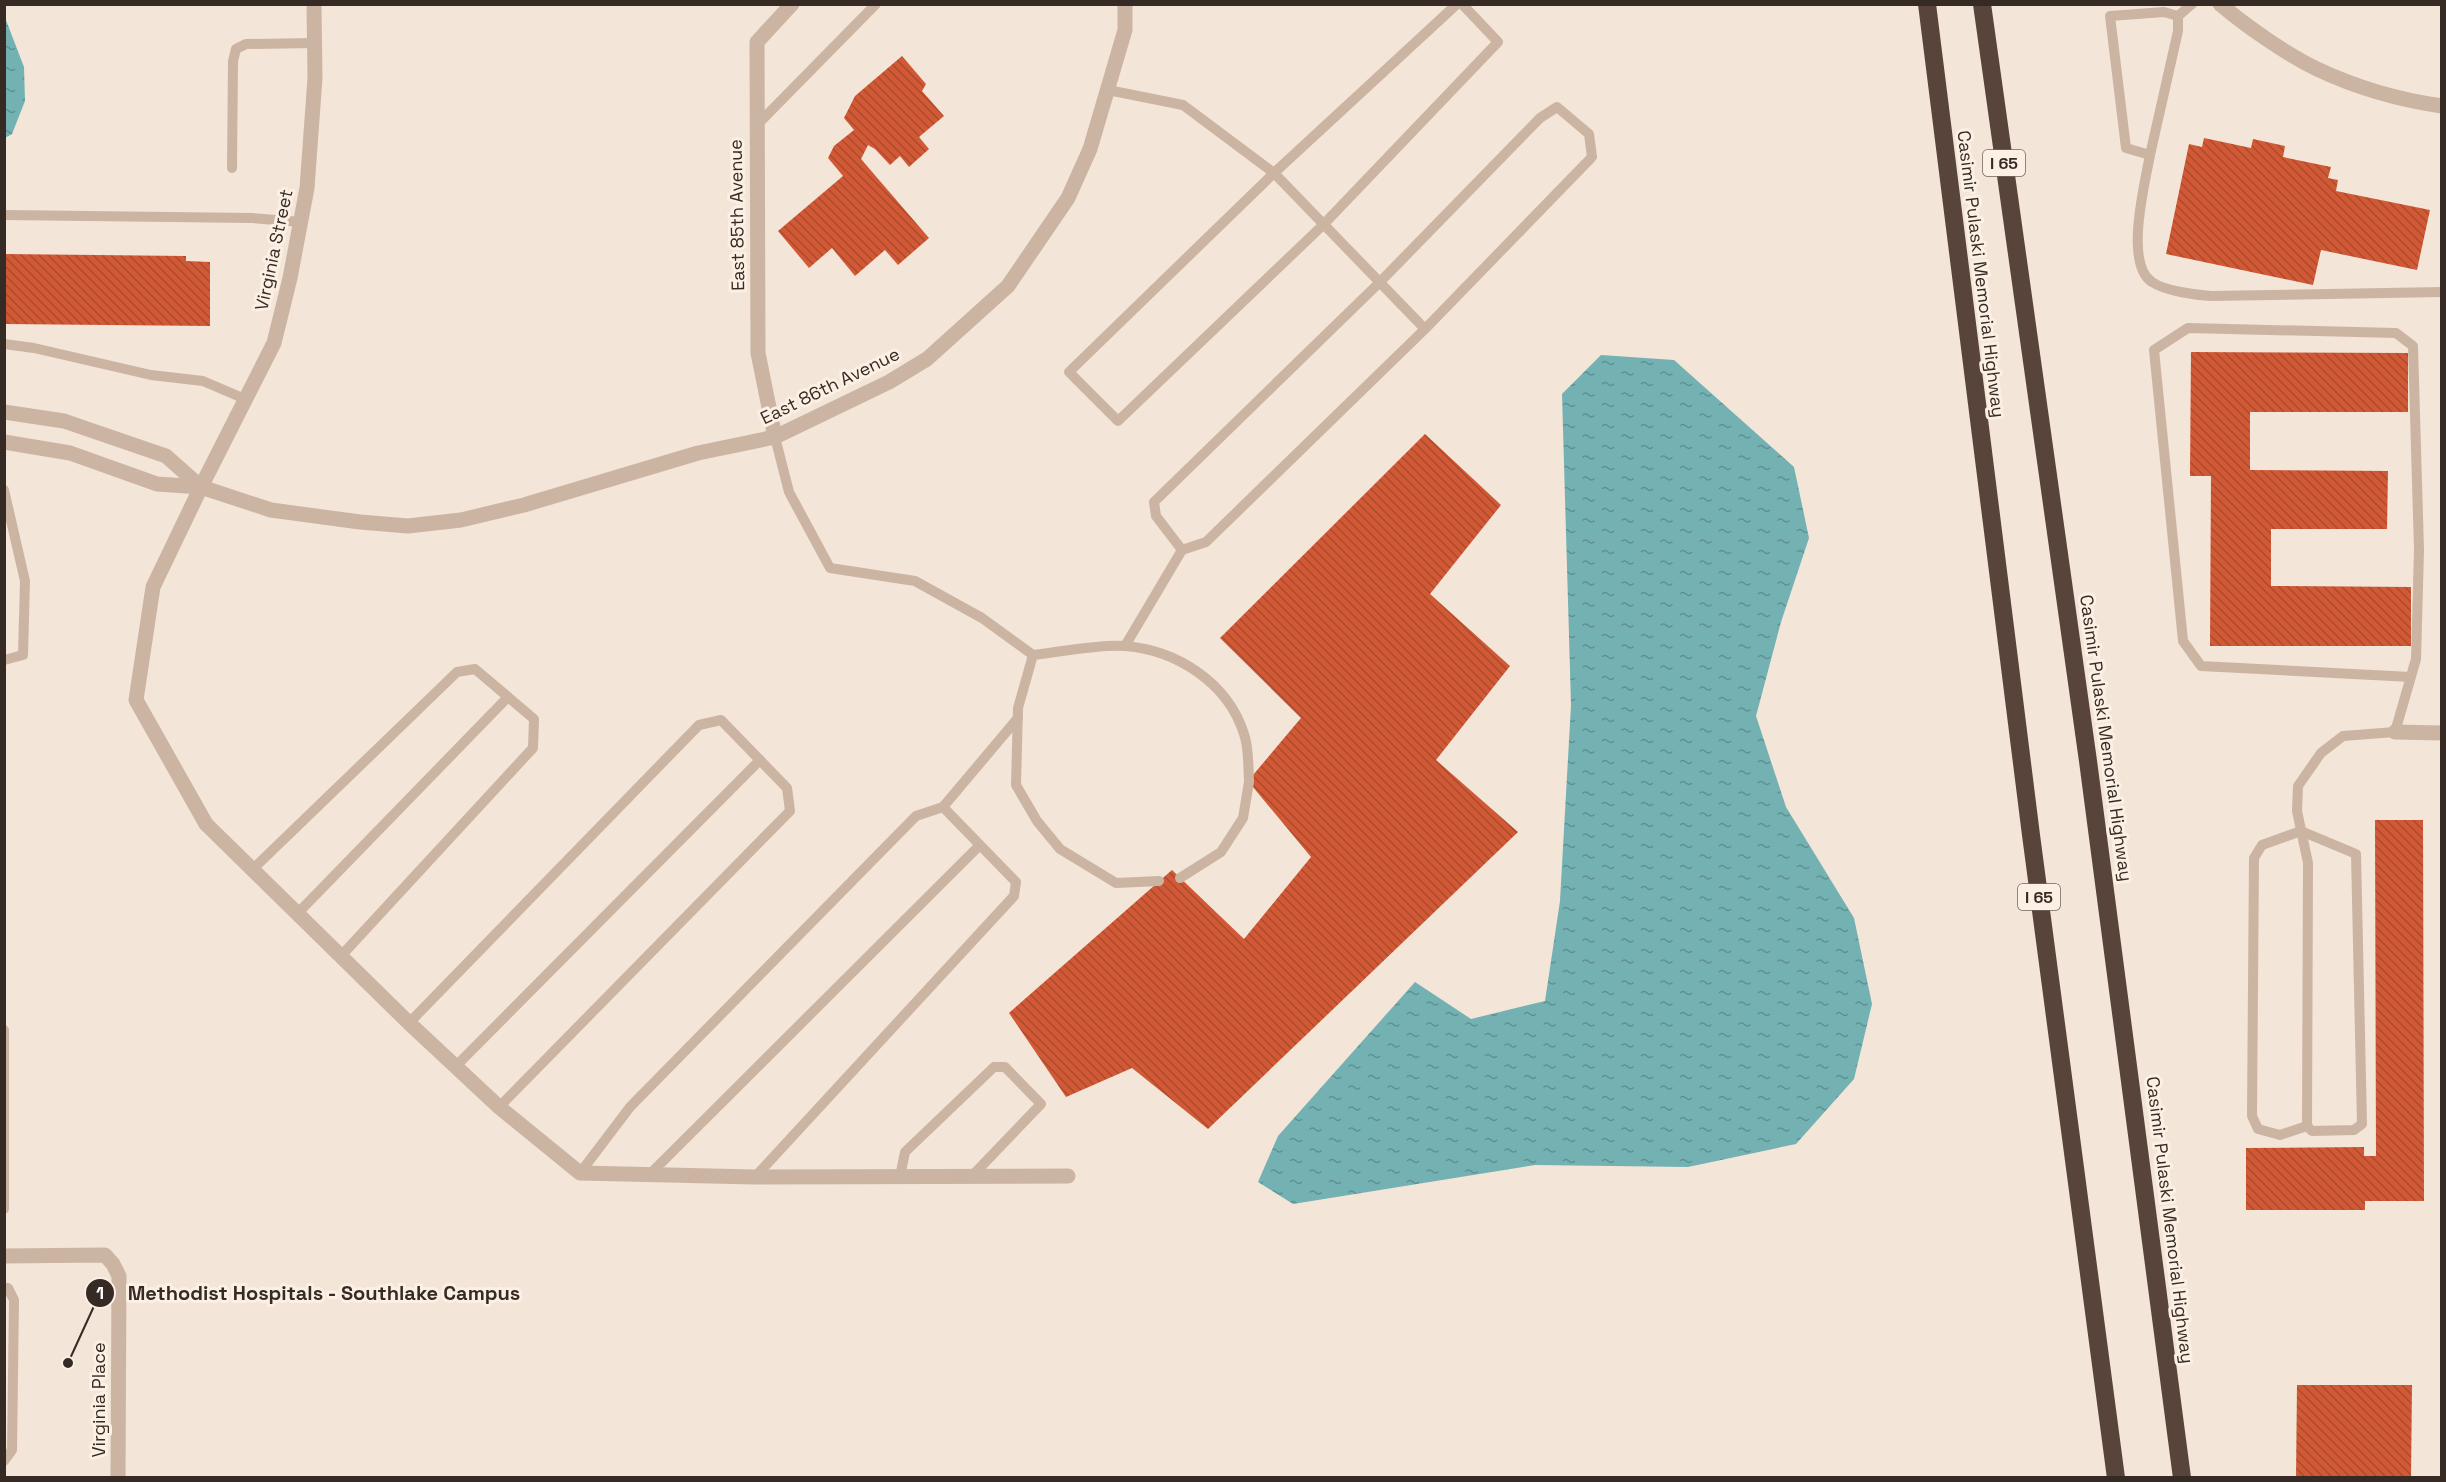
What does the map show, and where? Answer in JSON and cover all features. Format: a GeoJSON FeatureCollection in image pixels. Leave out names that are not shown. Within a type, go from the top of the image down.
{"type":"FeatureCollection","features":[{"type":"Feature","properties":{"kind":"highway","name":"Casimir Pulaski Memorial Highway"},"geometry":{"type":"LineString","coordinates":[[1927,4],[2031,835],[2116,1478]]}},
{"type":"Feature","properties":{"kind":"highway","name":"Casimir Pulaski Memorial Highway"},"geometry":{"type":"LineString","coordinates":[[1982,4],[2088,761],[2182,1478]]}},
{"type":"Feature","properties":{"kind":"street","name":"Virginia Street"},"geometry":{"type":"LineString","coordinates":[[314,4],[315,43],[308,188],[274,343],[201,486],[153,587],[136,700],[206,824],[409,1023],[499,1107],[580,1173]]}},
{"type":"Feature","properties":{"kind":"street","name":"East 85th Avenue"},"geometry":{"type":"LineString","coordinates":[[775,437],[758,353],[757,42],[792,4]]}},
{"type":"Feature","properties":{"kind":"street","name":"East 86th Avenue"},"geometry":{"type":"LineString","coordinates":[[4,442],[70,453],[157,484],[201,486],[271,510],[408,526],[461,520],[513,508],[698,453],[775,437],[889,382],[927,359],[1008,286],[1068,198],[1090,149],[1125,30],[1125,4]]}},
{"type":"Feature","properties":{"kind":"street"},"geometry":{"type":"LineString","coordinates":[[2220,4],[2241,21],[2317,69],[2401,100],[2442,106]]}},
{"type":"Feature","properties":{"kind":"street","name":"East 86th Avenue"},"geometry":{"type":"LineString","coordinates":[[4,412],[64,421],[166,456],[201,486]]}},
{"type":"Feature","properties":{"kind":"street"},"geometry":{"type":"LineString","coordinates":[[2395,732],[2442,733]]}},
{"type":"Feature","properties":{"kind":"street"},"geometry":{"type":"LineString","coordinates":[[580,1173],[755,1177],[1068,1176]]}},
{"type":"Feature","properties":{"kind":"street","name":"Virginia Place"},"geometry":{"type":"LineString","coordinates":[[4,1256],[105,1255],[113,1264],[119,1276],[118,1478]]}},
{"type":"Feature","properties":{"kind":"lane"},"geometry":{"type":"LineString","coordinates":[[756,126],[876,4]]}},
{"type":"Feature","properties":{"kind":"lane"},"geometry":{"type":"LineString","coordinates":[[1457,4],[1274,173],[1069,372],[1118,421],[1323,225],[1498,42],[1462,4]]}},
{"type":"Feature","properties":{"kind":"lane"},"geometry":{"type":"LineString","coordinates":[[2192,4],[2178,16],[2178,31],[2150,155],[2137,229],[2139,260],[2146,277],[2152,283],[2193,295],[2211,296],[2442,292]]}},
{"type":"Feature","properties":{"kind":"lane"},"geometry":{"type":"LineString","coordinates":[[2150,155],[2126,147],[2110,16],[2164,12],[2178,16]]}},
{"type":"Feature","properties":{"kind":"lane"},"geometry":{"type":"LineString","coordinates":[[232,168],[233,61],[236,50],[246,44],[315,43]]}},
{"type":"Feature","properties":{"kind":"lane"},"geometry":{"type":"LineString","coordinates":[[1108,90],[1183,105],[1274,173],[1425,329]]}},
{"type":"Feature","properties":{"kind":"lane"},"geometry":{"type":"LineString","coordinates":[[1125,646],[1182,550],[1206,542],[1425,329],[1592,157],[1589,134],[1557,107],[1540,118],[1379,283],[1154,502],[1156,516],[1182,550]]}},
{"type":"Feature","properties":{"kind":"lane"},"geometry":{"type":"LineString","coordinates":[[4,215],[252,218],[301,222]]}},
{"type":"Feature","properties":{"kind":"lane"},"geometry":{"type":"LineString","coordinates":[[2307,1126],[2280,1135],[2258,1129],[2252,1116],[2254,858],[2262,845],[2301,831],[2356,854],[2362,1124],[2354,1130],[2312,1131],[2307,1126],[2308,863],[2301,831],[2297,811],[2298,786],[2321,753],[2343,736],[2395,732],[2411,677],[2416,659],[2419,550],[2413,346],[2396,333],[2188,328],[2154,350],[2183,641],[2201,666],[2411,677]]}},
{"type":"Feature","properties":{"kind":"lane"},"geometry":{"type":"LineString","coordinates":[[4,344],[34,348],[151,375],[203,381],[245,399]]}},
{"type":"Feature","properties":{"kind":"lane"},"geometry":{"type":"LineString","coordinates":[[775,437],[789,492],[830,568],[915,581],[982,618],[1033,655],[1125,646],[1162,654],[1199,671],[1227,699],[1245,735],[1249,781],[1243,818],[1221,852],[1180,878]]}},
{"type":"Feature","properties":{"kind":"lane"},"geometry":{"type":"LineString","coordinates":[[4,490],[26,581],[22,655],[4,660]]}},
{"type":"Feature","properties":{"kind":"lane"},"geometry":{"type":"LineString","coordinates":[[1033,655],[1018,708],[1016,785],[1037,820],[1060,849],[1116,883],[1159,881]]}},
{"type":"Feature","properties":{"kind":"lane"},"geometry":{"type":"LineString","coordinates":[[252,870],[457,672],[475,669],[534,719],[533,748],[341,956]]}},
{"type":"Feature","properties":{"kind":"lane"},"geometry":{"type":"LineString","coordinates":[[297,914],[508,697]]}},
{"type":"Feature","properties":{"kind":"lane"},"geometry":{"type":"LineString","coordinates":[[580,1173],[630,1107],[916,816],[943,807],[1018,718]]}},
{"type":"Feature","properties":{"kind":"lane"},"geometry":{"type":"LineString","coordinates":[[409,1023],[699,725],[722,720],[787,788],[790,811],[499,1107]]}},
{"type":"Feature","properties":{"kind":"lane"},"geometry":{"type":"LineString","coordinates":[[456,1066],[760,760]]}},
{"type":"Feature","properties":{"kind":"lane"},"geometry":{"type":"LineString","coordinates":[[755,1177],[1014,896],[1016,882],[943,807]]}},
{"type":"Feature","properties":{"kind":"lane"},"geometry":{"type":"LineString","coordinates":[[650,1174],[979,846]]}},
{"type":"Feature","properties":{"kind":"lane"},"geometry":{"type":"LineString","coordinates":[[4,1030],[4,1209]]}},
{"type":"Feature","properties":{"kind":"lane"},"geometry":{"type":"LineString","coordinates":[[900,1177],[905,1152],[994,1067],[1005,1067],[1041,1104],[972,1176]]}},
{"type":"Feature","properties":{"kind":"lane"},"geometry":{"type":"LineString","coordinates":[[4,1288],[8,1288],[14,1300],[12,1450],[4,1461]]}},
{"type":"Feature","properties":{"kind":"water"},"geometry":{"type":"Polygon","coordinates":[[[4,15],[24,67],[25,101],[12,134],[5,138],[4,15]]]}},
{"type":"Feature","properties":{"kind":"water"},"geometry":{"type":"Polygon","coordinates":[[[1601,355],[1674,360],[1794,467],[1809,538],[1781,622],[1756,716],[1786,807],[1854,918],[1872,1004],[1854,1079],[1796,1144],[1688,1167],[1535,1165],[1293,1204],[1258,1182],[1278,1136],[1415,982],[1471,1019],[1545,1001],[1560,901],[1571,705],[1562,394],[1601,355]]]}},
{"type":"Feature","properties":{"kind":"building"},"geometry":{"type":"Polygon","coordinates":[[[902,56],[926,84],[922,91],[944,116],[919,137],[929,149],[909,167],[900,156],[890,165],[868,145],[861,159],[929,238],[898,265],[885,250],[855,276],[832,248],[809,268],[778,231],[843,176],[828,158],[834,146],[854,130],[844,118],[855,96],[902,56]]]}},
{"type":"Feature","properties":{"kind":"building"},"geometry":{"type":"Polygon","coordinates":[[[2204,138],[2251,148],[2253,139],[2285,146],[2283,157],[2331,167],[2328,178],[2338,180],[2336,191],[2430,210],[2417,270],[2321,250],[2313,285],[2166,254],[2189,144],[2202,147],[2204,138]]]}},
{"type":"Feature","properties":{"kind":"building"},"geometry":{"type":"Polygon","coordinates":[[[4,254],[186,256],[186,261],[210,262],[210,326],[4,324],[4,254]]]}},
{"type":"Feature","properties":{"kind":"building"},"geometry":{"type":"Polygon","coordinates":[[[2191,352],[2408,353],[2408,412],[2250,412],[2250,470],[2388,471],[2387,529],[2271,529],[2271,586],[2411,587],[2411,646],[2210,646],[2211,476],[2190,476],[2191,352]]]}},
{"type":"Feature","properties":{"kind":"building"},"geometry":{"type":"Polygon","coordinates":[[[1425,434],[1501,505],[1430,594],[1510,666],[1436,760],[1518,832],[1208,1129],[1132,1068],[1066,1097],[1009,1013],[1172,870],[1244,939],[1311,857],[1248,781],[1301,718],[1220,638],[1425,434]]]}},
{"type":"Feature","properties":{"kind":"building"},"geometry":{"type":"Polygon","coordinates":[[[2375,820],[2423,820],[2424,1201],[2365,1201],[2365,1210],[2246,1210],[2246,1148],[2364,1147],[2364,1156],[2376,1156],[2375,820]]]}},
{"type":"Feature","properties":{"kind":"building"},"geometry":{"type":"Polygon","coordinates":[[[2297,1385],[2412,1385],[2411,1478],[2296,1478],[2297,1385]]]}},
{"type":"Feature","properties":{"kind":"place","name":"Methodist Hospitals - Southlake Campus"},"geometry":{"type":"Point","coordinates":[68,1363]}}]}
